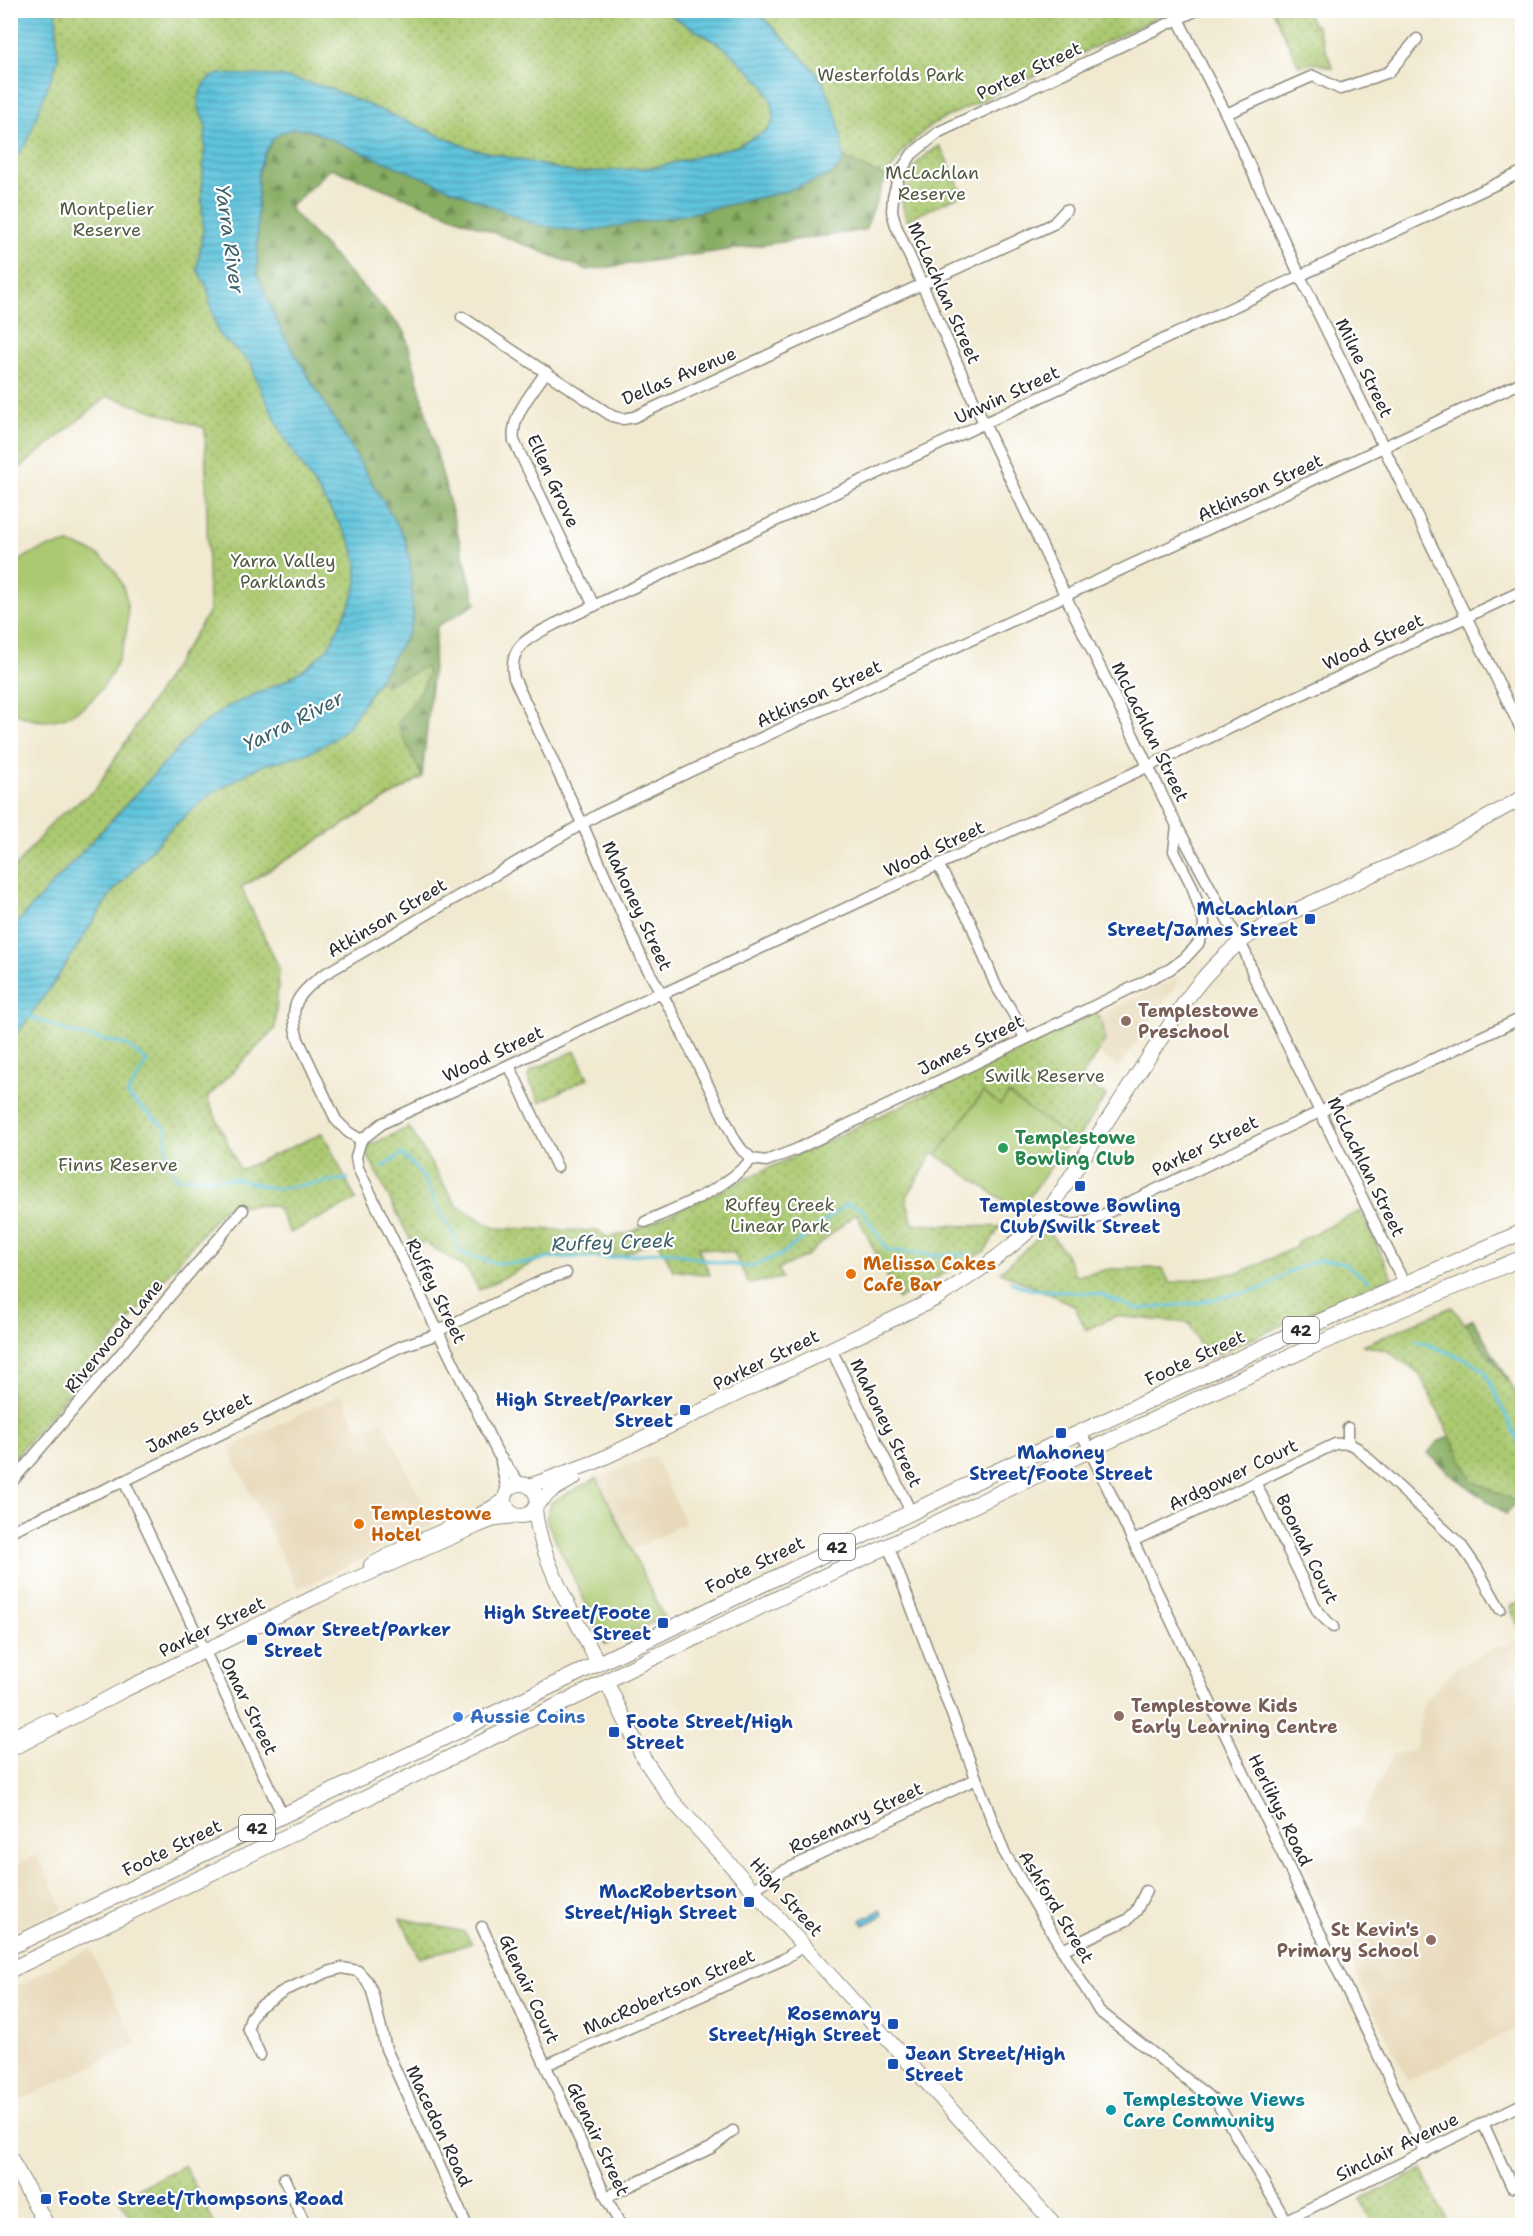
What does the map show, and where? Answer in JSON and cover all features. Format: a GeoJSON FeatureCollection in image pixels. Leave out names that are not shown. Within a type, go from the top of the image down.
{"type":"FeatureCollection","features":[{"type":"Feature","properties":{"kind":"main road"},"geometry":{"type":"LineString","coordinates":[[1450,838],[1522,798]]}},
{"type":"Feature","properties":{"kind":"main road"},"geometry":{"type":"LineString","coordinates":[[1047,1213],[1186,1000],[1211,968],[1238,942],[1275,920],[1450,838],[1522,808]]}},
{"type":"Feature","properties":{"kind":"main road","name":"Parker Street"},"geometry":{"type":"LineString","coordinates":[[524,1485],[595,1462],[935,1299],[973,1276],[1035,1226],[1047,1213]]}},
{"type":"Feature","properties":{"kind":"main road","name":"Foote Street"},"geometry":{"type":"LineString","coordinates":[[10,1947],[911,1512],[1292,1334],[1522,1232]]}},
{"type":"Feature","properties":{"kind":"main road","name":"42"},"geometry":{"type":"LineString","coordinates":[[13,1970],[1089,1449],[1303,1351],[1522,1258]]}},
{"type":"Feature","properties":{"kind":"main road"},"geometry":{"type":"LineString","coordinates":[[1405,1285],[1413,1304]]}},
{"type":"Feature","properties":{"kind":"main road","name":"Parker Street"},"geometry":{"type":"LineString","coordinates":[[536,1506],[551,1491],[595,1462]]}},
{"type":"Feature","properties":{"kind":"main road"},"geometry":{"type":"LineString","coordinates":[[515,1485],[524,1485],[536,1494],[536,1506],[530,1515],[516,1516],[507,1510],[506,1496],[515,1485]]}},
{"type":"Feature","properties":{"kind":"main road","name":"Parker Street"},"geometry":{"type":"LineString","coordinates":[[317,1596],[382,1558],[486,1512],[506,1496]]}},
{"type":"Feature","properties":{"kind":"main road","name":"High Street"},"geometry":{"type":"LineString","coordinates":[[536,1506],[537,1527],[546,1555],[632,1737],[672,1800],[1056,2226]]}},
{"type":"Feature","properties":{"kind":"main road","name":"Parker Street"},"geometry":{"type":"LineString","coordinates":[[10,1750],[122,1691],[317,1596],[479,1525],[497,1518],[516,1516]]}},
{"type":"Feature","properties":{"kind":"main road","name":"High Street"},"geometry":{"type":"LineString","coordinates":[[516,1516],[546,1555]]}},
{"type":"Feature","properties":{"kind":"main road","name":"Parker Street"},"geometry":{"type":"LineString","coordinates":[[10,1738],[29,1728],[122,1691]]}},
{"type":"Feature","properties":{"kind":"main road"},"geometry":{"type":"LineString","coordinates":[[10,2158],[47,2226]]}},
{"type":"Feature","properties":{"kind":"main road"},"geometry":{"type":"LineString","coordinates":[[10,2181],[35,2226]]}},
{"type":"Feature","properties":{"kind":"street","name":"Porter Street"},"geometry":{"type":"LineString","coordinates":[[895,184],[912,154],[939,132],[1197,10]]}},
{"type":"Feature","properties":{"kind":"street","name":"Milne Street"},"geometry":{"type":"LineString","coordinates":[[1178,19],[1226,114],[1300,276],[1522,730]]}},
{"type":"Feature","properties":{"kind":"street"},"geometry":{"type":"LineString","coordinates":[[1226,114],[1313,76],[1340,89],[1389,72],[1417,39]]}},
{"type":"Feature","properties":{"kind":"street","name":"Unwin Street"},"geometry":{"type":"LineString","coordinates":[[513,658],[517,649],[531,637],[594,606],[1522,172]]}},
{"type":"Feature","properties":{"kind":"street","name":"McLachlan Street"},"geometry":{"type":"LineString","coordinates":[[895,184],[892,211],[896,226],[985,424],[1147,766],[1246,954],[1254,977],[1405,1285]]}},
{"type":"Feature","properties":{"kind":"street","name":"Dellas Avenue"},"geometry":{"type":"LineString","coordinates":[[462,317],[612,416],[623,419],[634,417],[1053,224],[1066,210]]}},
{"type":"Feature","properties":{"kind":"street","name":"Ellen Grove"},"geometry":{"type":"LineString","coordinates":[[546,372],[515,420],[512,430],[514,441],[594,606]]}},
{"type":"Feature","properties":{"kind":"street","name":"Atkinson Street"},"geometry":{"type":"LineString","coordinates":[[362,1140],[348,1132],[336,1120],[298,1040],[293,1015],[296,1003],[302,993],[322,975],[612,808],[1522,382]]}},
{"type":"Feature","properties":{"kind":"street","name":"Wood Street"},"geometry":{"type":"LineString","coordinates":[[362,1140],[372,1130],[401,1114],[1522,591]]}},
{"type":"Feature","properties":{"kind":"street","name":"Mahoney Street"},"geometry":{"type":"LineString","coordinates":[[513,658],[514,678],[643,960],[671,1010],[735,1140],[752,1159]]}},
{"type":"Feature","properties":{"kind":"street","name":"James Street"},"geometry":{"type":"LineString","coordinates":[[752,1159],[759,1161],[778,1158],[1170,969],[1185,958],[1195,948],[1203,933],[1204,922],[1192,886],[1174,851],[1177,826]]}},
{"type":"Feature","properties":{"kind":"street"},"geometry":{"type":"LineString","coordinates":[[938,865],[970,921],[996,984],[1016,1018],[1025,1039]]}},
{"type":"Feature","properties":{"kind":"street","name":"Parker Street"},"geometry":{"type":"LineString","coordinates":[[1047,1213],[1059,1223],[1074,1226],[1088,1222],[1522,1018]]}},
{"type":"Feature","properties":{"kind":"street"},"geometry":{"type":"LineString","coordinates":[[509,1065],[557,1167]]}},
{"type":"Feature","properties":{"kind":"street","name":"Ruffey Street"},"geometry":{"type":"LineString","coordinates":[[362,1140],[356,1157],[358,1168],[498,1454],[524,1485]]}},
{"type":"Feature","properties":{"kind":"street"},"geometry":{"type":"LineString","coordinates":[[645,1222],[715,1190],[739,1173],[752,1159]]}},
{"type":"Feature","properties":{"kind":"street","name":"Riverwood Lane"},"geometry":{"type":"LineString","coordinates":[[10,1484],[243,1210]]}},
{"type":"Feature","properties":{"kind":"street","name":"James Street"},"geometry":{"type":"LineString","coordinates":[[10,1531],[124,1480],[541,1281],[566,1273]]}},
{"type":"Feature","properties":{"kind":"street","name":"Mahoney Street"},"geometry":{"type":"LineString","coordinates":[[831,1348],[911,1512]]}},
{"type":"Feature","properties":{"kind":"street"},"geometry":{"type":"LineString","coordinates":[[1348,1428],[1348,1443],[1357,1448],[1452,1535],[1470,1556],[1500,1609]]}},
{"type":"Feature","properties":{"kind":"street","name":"Herlihys Road"},"geometry":{"type":"LineString","coordinates":[[1081,1432],[1425,2153]]}},
{"type":"Feature","properties":{"kind":"street","name":"Ardgower Court"},"geometry":{"type":"LineString","coordinates":[[1133,1541],[1335,1444],[1348,1443]]}},
{"type":"Feature","properties":{"kind":"street","name":"Ruffey Street"},"geometry":{"type":"LineString","coordinates":[[498,1454],[506,1496]]}},
{"type":"Feature","properties":{"kind":"street","name":"Omar Street"},"geometry":{"type":"LineString","coordinates":[[124,1480],[283,1816]]}},
{"type":"Feature","properties":{"kind":"street","name":"Boonah Court"},"geometry":{"type":"LineString","coordinates":[[1256,1482],[1318,1612],[1333,1627]]}},
{"type":"Feature","properties":{"kind":"street","name":"Ashford Street"},"geometry":{"type":"LineString","coordinates":[[888,1545],[1004,1852],[1100,2011],[1217,2103],[1288,2223]]}},
{"type":"Feature","properties":{"kind":"street","name":"Rosemary Street"},"geometry":{"type":"LineString","coordinates":[[753,1890],[775,1875],[976,1779]]}},
{"type":"Feature","properties":{"kind":"street"},"geometry":{"type":"LineString","coordinates":[[1062,1950],[1127,1920],[1136,1911],[1146,1891]]}},
{"type":"Feature","properties":{"kind":"street","name":"Glenair Court"},"geometry":{"type":"LineString","coordinates":[[482,1927],[546,2066]]}},
{"type":"Feature","properties":{"kind":"street","name":"MacRobertson Street"},"geometry":{"type":"LineString","coordinates":[[546,2066],[784,1959],[803,1946]]}},
{"type":"Feature","properties":{"kind":"street","name":"Macedon Road"},"geometry":{"type":"LineString","coordinates":[[260,2055],[248,2028],[254,2012],[285,1990],[314,1976],[342,1968],[358,1971],[367,1981],[375,2001],[383,2040],[467,2226]]}},
{"type":"Feature","properties":{"kind":"street","name":"Glenair Street"},"geometry":{"type":"LineString","coordinates":[[546,2066],[621,2226]]}},
{"type":"Feature","properties":{"kind":"street","name":"Sinclair Avenue"},"geometry":{"type":"LineString","coordinates":[[1288,2223],[1522,2104]]}},
{"type":"Feature","properties":{"kind":"street"},"geometry":{"type":"LineString","coordinates":[[1483,2123],[1512,2187]]}},
{"type":"Feature","properties":{"kind":"street"},"geometry":{"type":"LineString","coordinates":[[606,2197],[711,2148],[732,2131]]}},
{"type":"Feature","properties":{"kind":"street"},"geometry":{"type":"LineString","coordinates":[[284,2178],[306,2226]]}},
{"type":"Feature","properties":{"kind":"shaded area","name":"Templestowe Preschool"},"geometry":{"type":"Polygon","coordinates":[[[1183,975],[1119,1067],[1098,1053],[1105,1041],[1103,1026],[1098,1016],[1183,975]]]}},
{"type":"Feature","properties":{"kind":"shaded area"},"geometry":{"type":"Polygon","coordinates":[[[341,1394],[359,1431],[383,1420],[433,1525],[298,1589],[229,1449],[341,1394]]]}},
{"type":"Feature","properties":{"kind":"shaded area"},"geometry":{"type":"Polygon","coordinates":[[[654,1455],[685,1523],[632,1551],[597,1478],[654,1455]]]}},
{"type":"Feature","properties":{"kind":"shaded area","name":"St Kevin's Primary School"},"geometry":{"type":"Polygon","coordinates":[[[1522,1640],[1522,2026],[1408,2081],[1299,1854],[1359,1825],[1393,1755],[1415,1749],[1424,1701],[1459,1666],[1492,1649],[1522,1640]]]}},
{"type":"Feature","properties":{"kind":"shaded area"},"geometry":{"type":"Polygon","coordinates":[[[38,1855],[63,1909],[11,1933],[11,1868],[38,1855]]]}},
{"type":"Feature","properties":{"kind":"shaded area"},"geometry":{"type":"Polygon","coordinates":[[[90,1948],[137,2044],[11,2105],[11,1989],[90,1948]]]}},
{"type":"Feature","properties":{"kind":"green space","name":"Montpelier Reserve"},"geometry":{"type":"Polygon","coordinates":[[[56,11],[663,11],[724,47],[763,84],[772,103],[773,115],[772,124],[766,131],[737,146],[658,167],[576,173],[469,148],[329,88],[198,105],[206,127],[202,193],[203,231],[197,269],[208,289],[219,335],[252,364],[255,377],[286,441],[350,540],[357,561],[357,583],[352,600],[329,647],[309,666],[287,680],[227,707],[196,729],[11,929],[11,872],[55,819],[95,790],[209,612],[205,428],[108,396],[11,475],[11,160],[16,157],[58,60],[56,11]]]}},
{"type":"Feature","properties":{"kind":"green space","name":"Westerfolds Park"},"geometry":{"type":"Polygon","coordinates":[[[757,11],[1171,11],[932,124],[905,149],[886,177],[844,158],[802,57],[757,11]]]}},
{"type":"Feature","properties":{"kind":"green space"},"geometry":{"type":"Polygon","coordinates":[[[1273,11],[1306,11],[1314,26],[1316,25],[1333,68],[1314,63],[1299,66],[1273,11]]]}},
{"type":"Feature","properties":{"kind":"green space"},"geometry":{"type":"Polygon","coordinates":[[[295,128],[309,130],[382,159],[693,213],[783,192],[830,175],[839,167],[844,158],[886,177],[865,230],[588,270],[331,168],[289,208],[405,332],[476,604],[437,626],[422,777],[241,887],[349,726],[406,637],[413,619],[405,538],[280,329],[257,274],[258,173],[273,139],[295,128]]]}},
{"type":"Feature","properties":{"kind":"green space","name":"McLachlan Reserve"},"geometry":{"type":"Polygon","coordinates":[[[940,146],[963,194],[907,220],[902,197],[908,177],[921,159],[940,146]]]}},
{"type":"Feature","properties":{"kind":"green space"},"geometry":{"type":"Polygon","coordinates":[[[69,544],[105,560],[123,588],[127,622],[119,658],[101,689],[75,712],[45,721],[11,710],[11,570],[16,564],[37,551],[69,544]]]}},
{"type":"Feature","properties":{"kind":"green space","name":"Finns Reserve"},"geometry":{"type":"Polygon","coordinates":[[[425,667],[428,674],[420,693],[397,724],[422,777],[241,887],[279,968],[275,1029],[207,1098],[240,1170],[323,1133],[356,1200],[290,1233],[277,1207],[265,1205],[224,1207],[11,1462],[11,1043],[57,978],[110,895],[169,830],[211,794],[258,767],[311,752],[349,726],[378,681],[386,685],[425,667]]]}},
{"type":"Feature","properties":{"kind":"green space","name":"Ruffey Creek Linear Park"},"geometry":{"type":"Polygon","coordinates":[[[1096,1012],[1103,1026],[1105,1041],[1080,1079],[1106,1096],[1075,1142],[1008,1094],[1000,1105],[983,1092],[937,1155],[933,1153],[906,1198],[913,1224],[1000,1227],[985,1251],[898,1299],[856,1213],[806,1256],[778,1269],[782,1278],[749,1284],[734,1253],[698,1247],[710,1275],[673,1270],[657,1239],[621,1256],[557,1257],[539,1260],[479,1290],[467,1269],[425,1242],[414,1247],[366,1152],[368,1146],[409,1127],[456,1205],[494,1228],[599,1231],[606,1237],[627,1234],[1096,1012]]]}},
{"type":"Feature","properties":{"kind":"green space"},"geometry":{"type":"Polygon","coordinates":[[[575,1051],[588,1078],[540,1102],[528,1078],[530,1071],[575,1051]]]}},
{"type":"Feature","properties":{"kind":"green space","name":"Templestowe Bowling Club"},"geometry":{"type":"Polygon","coordinates":[[[983,1092],[1008,1094],[1071,1139],[1019,1211],[937,1155],[983,1092]]]}},
{"type":"Feature","properties":{"kind":"green space"},"geometry":{"type":"Polygon","coordinates":[[[1360,1211],[1392,1277],[1206,1359],[1189,1323],[1115,1316],[1086,1330],[1074,1305],[1000,1272],[1047,1230],[1065,1253],[1076,1276],[1110,1269],[1162,1268],[1170,1283],[1241,1272],[1298,1246],[1296,1242],[1360,1211]]]}},
{"type":"Feature","properties":{"kind":"green space"},"geometry":{"type":"Polygon","coordinates":[[[1452,1307],[1522,1400],[1522,1504],[1472,1480],[1419,1373],[1388,1351],[1363,1345],[1452,1307]]]}},
{"type":"Feature","properties":{"kind":"green space"},"geometry":{"type":"Polygon","coordinates":[[[1473,1319],[1522,1403],[1522,1507],[1516,1504],[1506,1514],[1450,1474],[1428,1453],[1437,1442],[1455,1434],[1460,1326],[1473,1319]]]}},
{"type":"Feature","properties":{"kind":"green space"},"geometry":{"type":"Polygon","coordinates":[[[597,1478],[664,1618],[605,1644],[546,1520],[551,1502],[597,1478]]]}},
{"type":"Feature","properties":{"kind":"green space"},"geometry":{"type":"Polygon","coordinates":[[[1522,1600],[1522,1635],[1510,1607],[1522,1600]]]}},
{"type":"Feature","properties":{"kind":"green space"},"geometry":{"type":"Polygon","coordinates":[[[401,1918],[464,1932],[472,1943],[419,1958],[401,1918]]]}},
{"type":"Feature","properties":{"kind":"green space"},"geometry":{"type":"Polygon","coordinates":[[[184,2165],[215,2225],[135,2225],[119,2198],[184,2165]]]}},
{"type":"Feature","properties":{"kind":"green space"},"geometry":{"type":"Polygon","coordinates":[[[1422,2170],[1449,2225],[1373,2225],[1361,2199],[1422,2170]]]}},
{"type":"Feature","properties":{"kind":"water"},"geometry":{"type":"Polygon","coordinates":[[[11,10],[56,11],[58,60],[26,144],[11,160],[11,10]]]}},
{"type":"Feature","properties":{"kind":"water","name":"Yarra River"},"geometry":{"type":"Polygon","coordinates":[[[663,11],[757,11],[817,73],[825,86],[838,120],[844,158],[840,167],[830,175],[783,192],[693,213],[583,232],[537,225],[309,130],[295,128],[273,139],[258,173],[257,274],[280,329],[405,538],[410,561],[413,619],[406,637],[349,726],[331,741],[311,752],[258,767],[211,794],[169,830],[110,895],[57,978],[11,1043],[11,929],[196,729],[227,707],[287,680],[309,666],[329,647],[352,600],[357,583],[357,561],[350,540],[286,441],[255,377],[252,364],[219,335],[208,289],[197,269],[203,231],[202,193],[206,127],[198,105],[200,92],[204,85],[210,77],[220,74],[280,76],[329,88],[469,148],[576,173],[658,167],[737,146],[766,131],[772,124],[773,115],[772,103],[763,84],[724,47],[663,11]]]}},
{"type":"Feature","properties":{"kind":"water"},"geometry":{"type":"Polygon","coordinates":[[[880,1910],[883,1915],[864,1925],[861,1920],[880,1910]]]}},
{"type":"Feature","properties":{"kind":"waterway","name":"Ruffey Creek"},"geometry":{"type":"LineString","coordinates":[[28,1016],[72,1033],[127,1045],[147,1062],[127,1095],[166,1128],[168,1162],[177,1178],[238,1179],[274,1189],[348,1179]]}},
{"type":"Feature","properties":{"kind":"waterway","name":"Ruffey Creek"},"geometry":{"type":"LineString","coordinates":[[382,1167],[402,1154],[422,1175],[461,1253],[496,1263],[524,1263],[557,1257],[609,1258],[666,1251],[749,1267],[781,1255],[847,1204],[862,1209],[887,1250],[935,1255],[971,1254]]}},
{"type":"Feature","properties":{"kind":"waterway","name":"Ruffey Creek"},"geometry":{"type":"LineString","coordinates":[[1011,1282],[1029,1289],[1099,1294],[1137,1309],[1191,1304],[1265,1288],[1290,1271],[1319,1260],[1342,1262],[1369,1281]]}},
{"type":"Feature","properties":{"kind":"waterway","name":"Ruffey Creek"},"geometry":{"type":"LineString","coordinates":[[1416,1340],[1470,1361],[1484,1370],[1522,1449]]}},
{"type":"Feature","properties":{"kind":"place","name":"McLachlan Street/James Street"},"geometry":{"type":"Point","coordinates":[1310,919]}},
{"type":"Feature","properties":{"kind":"place","name":"Templestowe Preschool"},"geometry":{"type":"Point","coordinates":[1126,1021]}},
{"type":"Feature","properties":{"kind":"place","name":"Templestowe Bowling Club"},"geometry":{"type":"Point","coordinates":[1003,1148]}},
{"type":"Feature","properties":{"kind":"place","name":"Templestowe Bowling Club/Swilk Street"},"geometry":{"type":"Point","coordinates":[1080,1186]}},
{"type":"Feature","properties":{"kind":"place","name":"Melissa Cakes Cafe Bar"},"geometry":{"type":"Point","coordinates":[851,1274]}},
{"type":"Feature","properties":{"kind":"place","name":"High Street/Parker Street"},"geometry":{"type":"Point","coordinates":[685,1410]}},
{"type":"Feature","properties":{"kind":"place","name":"Mahoney Street/Foote Street"},"geometry":{"type":"Point","coordinates":[1061,1433]}},
{"type":"Feature","properties":{"kind":"place","name":"Templestowe Hotel"},"geometry":{"type":"Point","coordinates":[359,1524]}},
{"type":"Feature","properties":{"kind":"place","name":"High Street/Foote Street"},"geometry":{"type":"Point","coordinates":[663,1623]}},
{"type":"Feature","properties":{"kind":"place","name":"Omar Street/Parker Street"},"geometry":{"type":"Point","coordinates":[252,1640]}},
{"type":"Feature","properties":{"kind":"place","name":"Templestowe Kids Early Learning Centre"},"geometry":{"type":"Point","coordinates":[1119,1716]}},
{"type":"Feature","properties":{"kind":"place","name":"Aussie Coins"},"geometry":{"type":"Point","coordinates":[458,1717]}},
{"type":"Feature","properties":{"kind":"place","name":"Foote Street/High Street"},"geometry":{"type":"Point","coordinates":[614,1732]}},
{"type":"Feature","properties":{"kind":"place","name":"MacRobertson Street/High Street"},"geometry":{"type":"Point","coordinates":[749,1902]}},
{"type":"Feature","properties":{"kind":"place","name":"St Kevin's Primary School"},"geometry":{"type":"Point","coordinates":[1431,1940]}},
{"type":"Feature","properties":{"kind":"place","name":"Rosemary Street/High Street"},"geometry":{"type":"Point","coordinates":[893,2024]}},
{"type":"Feature","properties":{"kind":"place","name":"Jean Street/High Street"},"geometry":{"type":"Point","coordinates":[893,2064]}},
{"type":"Feature","properties":{"kind":"place","name":"Templestowe Views Care Community"},"geometry":{"type":"Point","coordinates":[1111,2110]}},
{"type":"Feature","properties":{"kind":"place","name":"Foote Street/Thompsons Road"},"geometry":{"type":"Point","coordinates":[46,2199]}},
{"type":"Feature","properties":{"kind":"park label","name":"Yarra Valley Parklands"},"geometry":{"type":"Point","coordinates":[283,571]}},
{"type":"Feature","properties":{"kind":"park label","name":"Swilk Reserve"},"geometry":{"type":"Point","coordinates":[1045,1076]}}]}
